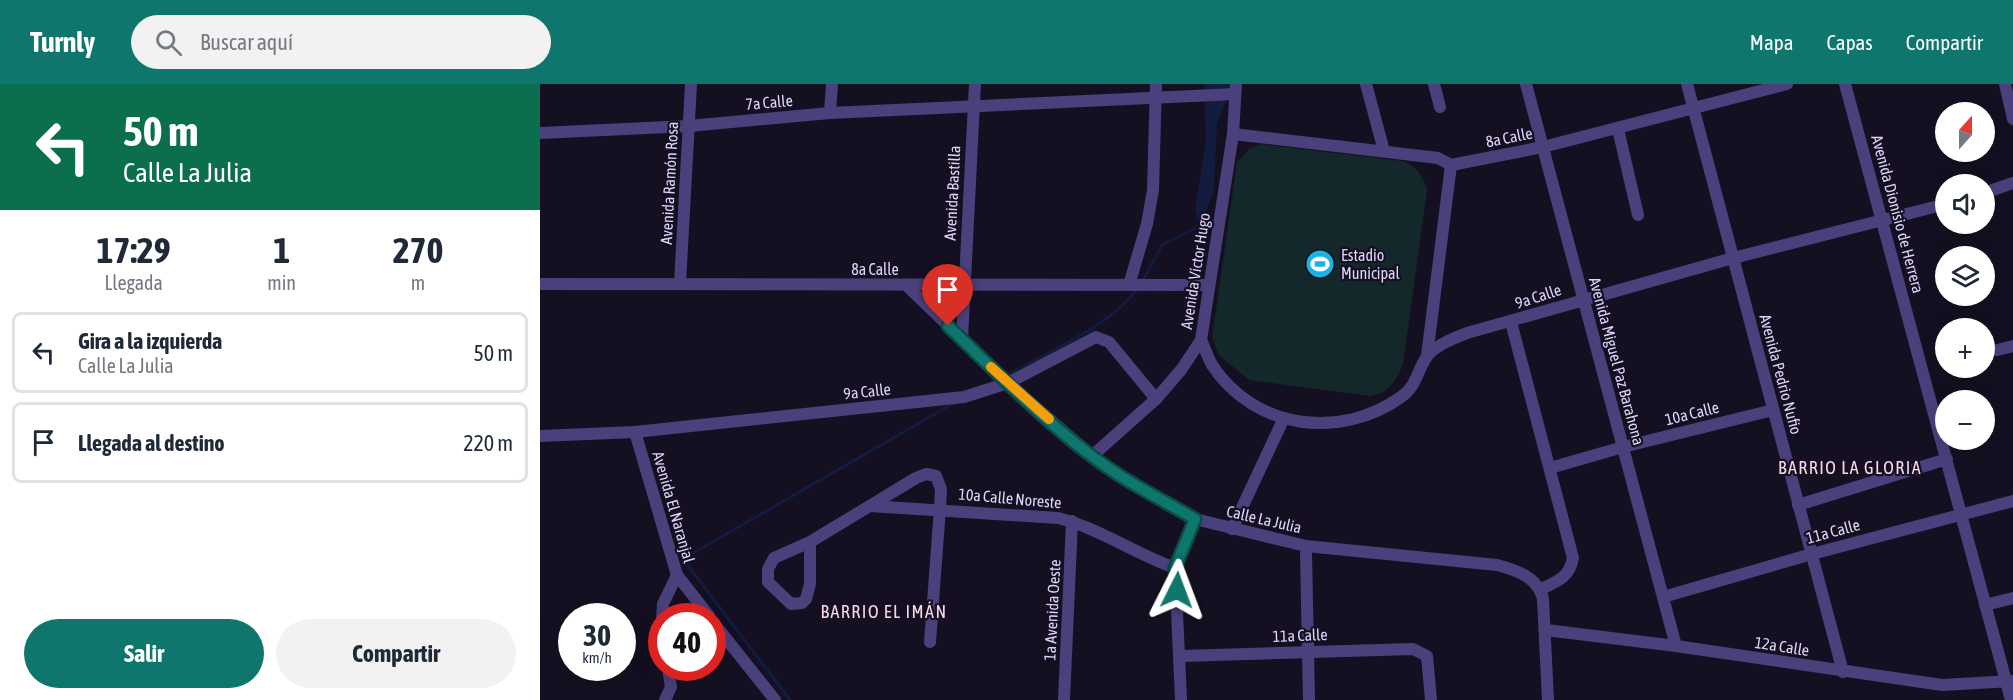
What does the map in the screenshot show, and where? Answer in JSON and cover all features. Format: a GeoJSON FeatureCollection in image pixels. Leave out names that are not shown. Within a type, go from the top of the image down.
{"type":"FeatureCollection","features":[{"type":"Feature","properties":{"kind":"street","name":"Avenida Ramón Rosa"},"geometry":{"type":"LineString","coordinates":[[680,284],[691,84]]}},
{"type":"Feature","properties":{"kind":"street"},"geometry":{"type":"LineString","coordinates":[[830,113],[832,84]]}},
{"type":"Feature","properties":{"kind":"street","name":"Avenida Bastilla"},"geometry":{"type":"LineString","coordinates":[[962,339],[975,84]]}},
{"type":"Feature","properties":{"kind":"street"},"geometry":{"type":"LineString","coordinates":[[1129,285],[1147,224],[1153,190],[1156,84]]}},
{"type":"Feature","properties":{"kind":"street"},"geometry":{"type":"LineString","coordinates":[[1366,84],[1384,151]]}},
{"type":"Feature","properties":{"kind":"street"},"geometry":{"type":"LineString","coordinates":[[1434,84],[1440,107]]}},
{"type":"Feature","properties":{"kind":"street","name":"Avenida Miguel Paz Barahona"},"geometry":{"type":"LineString","coordinates":[[1526,84],[1676,646]]}},
{"type":"Feature","properties":{"kind":"street","name":"Avenida Pedrio Nufio"},"geometry":{"type":"LineString","coordinates":[[1686,84],[1843,672]]}},
{"type":"Feature","properties":{"kind":"street","name":"8a Calle"},"geometry":{"type":"LineString","coordinates":[[1233,134],[1438,158],[1451,165],[1618,129],[1787,84]]}},
{"type":"Feature","properties":{"kind":"street","name":"Avenida Dionisio de Herrera"},"geometry":{"type":"LineString","coordinates":[[1845,84],[1986,605],[2009,682],[2011,700]]}},
{"type":"Feature","properties":{"kind":"street"},"geometry":{"type":"LineString","coordinates":[[2005,84],[2013,119]]}},
{"type":"Feature","properties":{"kind":"street","name":"7a Calle"},"geometry":{"type":"LineString","coordinates":[[540,133],[689,126],[830,113],[974,105],[1157,99],[1218,95],[1236,89]]}},
{"type":"Feature","properties":{"kind":"street","name":"Avenida Víctor Hugo"},"geometry":{"type":"LineString","coordinates":[[1092,456],[1156,399],[1181,370],[1201,340],[1233,134],[1236,89]]}},
{"type":"Feature","properties":{"kind":"street"},"geometry":{"type":"LineString","coordinates":[[1618,129],[1638,214]]}},
{"type":"Feature","properties":{"kind":"street"},"geometry":{"type":"LineString","coordinates":[[1201,340],[1212,365],[1230,385],[1250,402],[1284,418],[1313,424],[1345,423],[1378,411],[1404,395],[1418,379],[1427,356],[1451,165]]}},
{"type":"Feature","properties":{"kind":"street"},"geometry":{"type":"LineString","coordinates":[[1995,189],[2013,183]]}},
{"type":"Feature","properties":{"kind":"street","name":"9a Calle"},"geometry":{"type":"LineString","coordinates":[[1427,356],[1447,341],[1583,299],[1935,207]]}},
{"type":"Feature","properties":{"kind":"street","name":"8a Calle"},"geometry":{"type":"LineString","coordinates":[[540,284],[1209,285]]}},
{"type":"Feature","properties":{"kind":"street","name":"Calle La Julia"},"geometry":{"type":"LineString","coordinates":[[907,286],[1008,384],[1092,456],[1122,477],[1195,519],[1306,546],[1497,565],[1530,578],[1541,589]]}},
{"type":"Feature","properties":{"kind":"street"},"geometry":{"type":"LineString","coordinates":[[1511,322],[1573,558],[1570,572],[1562,579],[1541,589],[1546,630],[1548,700]]}},
{"type":"Feature","properties":{"kind":"street","name":"9a Calle"},"geometry":{"type":"LineString","coordinates":[[540,436],[635,432],[964,397],[1008,384],[1095,337],[1109,342],[1156,399]]}},
{"type":"Feature","properties":{"kind":"street"},"geometry":{"type":"LineString","coordinates":[[1997,350],[2013,346]]}},
{"type":"Feature","properties":{"kind":"street","name":"10a Calle"},"geometry":{"type":"LineString","coordinates":[[1550,468],[1623,447],[1773,410]]}},
{"type":"Feature","properties":{"kind":"street"},"geometry":{"type":"LineString","coordinates":[[1232,529],[1284,418]]}},
{"type":"Feature","properties":{"kind":"street","name":"Avenida El Naranjal"},"geometry":{"type":"LineString","coordinates":[[635,432],[677,575],[699,603]]}},
{"type":"Feature","properties":{"kind":"street"},"geometry":{"type":"LineString","coordinates":[[1798,504],[1947,459]]}},
{"type":"Feature","properties":{"kind":"street"},"geometry":{"type":"LineString","coordinates":[[810,542],[808,593],[802,603],[791,604],[768,582],[768,569],[774,558],[810,542],[916,478],[926,474],[936,476],[941,489],[930,642]]}},
{"type":"Feature","properties":{"kind":"street","name":"11a Calle"},"geometry":{"type":"LineString","coordinates":[[1663,597],[1812,554],[2013,501]]}},
{"type":"Feature","properties":{"kind":"street","name":"10a Calle Noreste"},"geometry":{"type":"LineString","coordinates":[[868,506],[1043,515],[1072,521],[1146,558],[1175,568]]}},
{"type":"Feature","properties":{"kind":"street"},"geometry":{"type":"LineString","coordinates":[[1181,700],[1181,656],[1175,568],[1195,519]]}},
{"type":"Feature","properties":{"kind":"street","name":"1a Avenida Oeste"},"geometry":{"type":"LineString","coordinates":[[1064,700],[1072,521]]}},
{"type":"Feature","properties":{"kind":"street"},"geometry":{"type":"LineString","coordinates":[[1306,553],[1306,651],[1309,700]]}},
{"type":"Feature","properties":{"kind":"street"},"geometry":{"type":"LineString","coordinates":[[663,603],[677,575]]}},
{"type":"Feature","properties":{"kind":"street"},"geometry":{"type":"LineString","coordinates":[[1986,605],[2013,598]]}},
{"type":"Feature","properties":{"kind":"street","name":"12a Calle"},"geometry":{"type":"LineString","coordinates":[[1546,630],[1941,684],[2009,682]]}},
{"type":"Feature","properties":{"kind":"street"},"geometry":{"type":"LineString","coordinates":[[726,638],[776,700]]}},
{"type":"Feature","properties":{"kind":"street","name":"11a Calle"},"geometry":{"type":"LineString","coordinates":[[1181,656],[1306,651],[1421,651],[1427,656],[1429,665],[1431,700]]}},
{"type":"Feature","properties":{"kind":"street"},"geometry":{"type":"LineString","coordinates":[[667,697],[669,681]]}},
{"type":"Feature","properties":{"kind":"green space","name":"Estadio Municipal"},"geometry":{"type":"Polygon","coordinates":[[[1260,144],[1402,161],[1412,166],[1423,180],[1427,190],[1403,364],[1398,376],[1382,392],[1370,396],[1249,380],[1219,355],[1212,338],[1237,162],[1249,149],[1260,144]]]}},
{"type":"Feature","properties":{"kind":"water"},"geometry":{"type":"Polygon","coordinates":[[[1204,84],[1231,84],[1231,86],[1217,124],[1214,190],[1200,226],[1195,209],[1206,140],[1204,84]]]}},
{"type":"Feature","properties":{"kind":"waterway"},"geometry":{"type":"LineString","coordinates":[[1142,282],[1162,245],[1200,226]]}},
{"type":"Feature","properties":{"kind":"waterway"},"geometry":{"type":"LineString","coordinates":[[1009,374],[1061,347],[1098,324],[1128,300],[1138,287]]}},
{"type":"Feature","properties":{"kind":"waterway"},"geometry":{"type":"LineString","coordinates":[[790,700],[683,559],[954,403]]}},
{"type":"Feature","properties":{"kind":"slow traffic"},"geometry":{"type":"LineString","coordinates":[[991,367],[1049,419]]}},
{"type":"Feature","properties":{"kind":"place","name":"Estadio Municipal"},"geometry":{"type":"Point","coordinates":[1320,264]}},
{"type":"Feature","properties":{"kind":"district","name":"BARRIO LA GLORIA"},"geometry":{"type":"Point","coordinates":[1850,467]}},
{"type":"Feature","properties":{"kind":"district","name":"BARRIO EL IMÁN"},"geometry":{"type":"Point","coordinates":[884,611]}},
{"type":"Feature","properties":{"kind":"route"},"geometry":{"type":"LineString","coordinates":[[948,326],[1008,384],[1092,456],[1122,477],[1195,519],[1175,568],[1177,590]]}}]}
